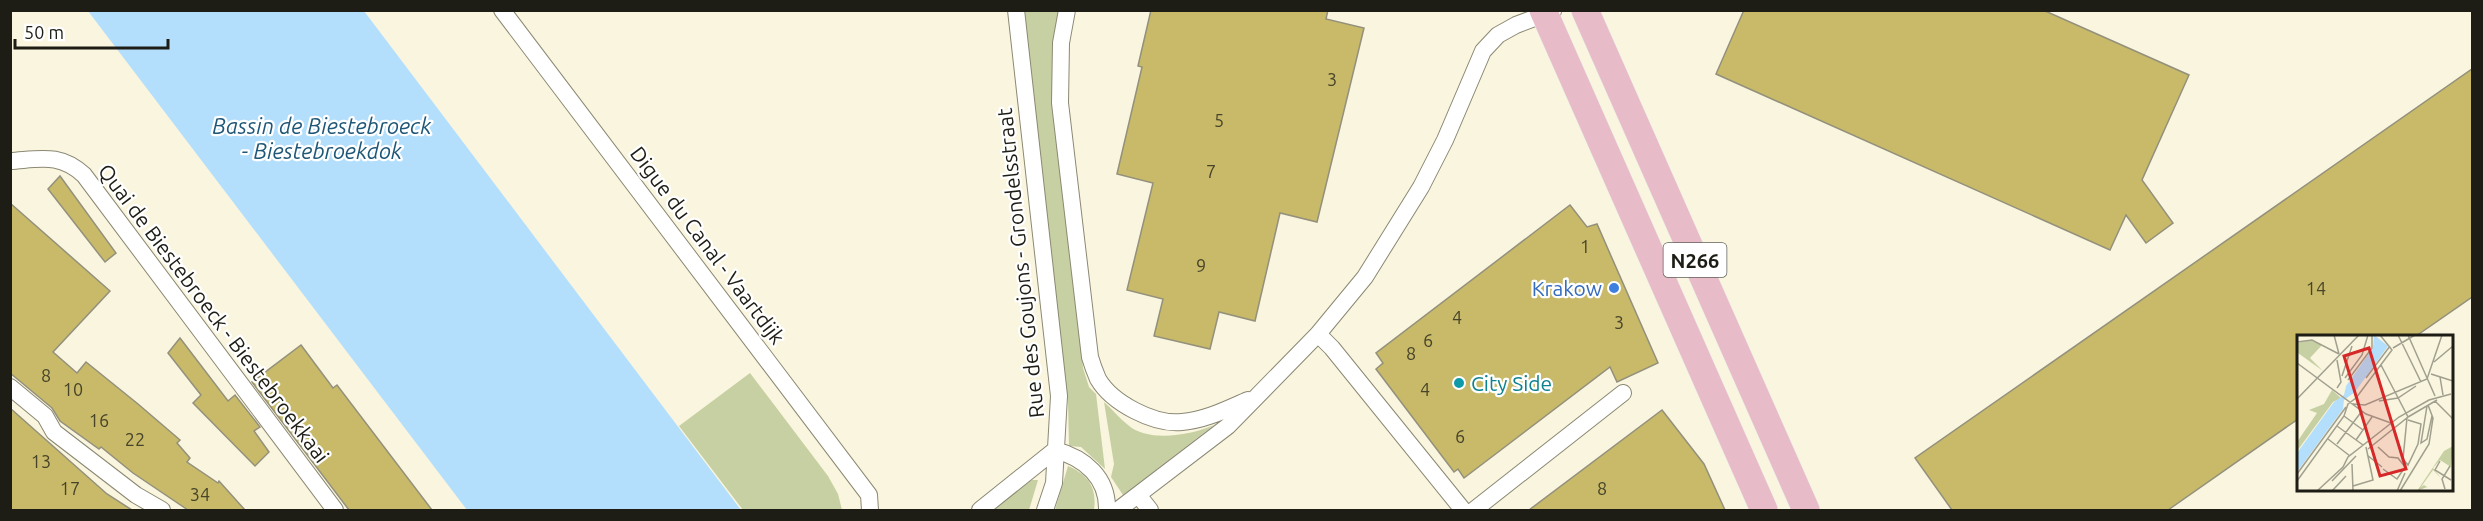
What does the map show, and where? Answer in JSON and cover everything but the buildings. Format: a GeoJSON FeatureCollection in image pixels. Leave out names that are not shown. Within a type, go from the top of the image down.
{"type":"FeatureCollection","features":[{"type":"Feature","properties":{"kind":"main road","name":"N266"},"geometry":{"type":"LineString","coordinates":[[1585,10],[1806,510]]}},
{"type":"Feature","properties":{"kind":"main road","name":"N266"},"geometry":{"type":"LineString","coordinates":[[1547,12],[1764,510]]}},
{"type":"Feature","properties":{"kind":"street","name":"Digue du Canal - Vaartdijk"},"geometry":{"type":"LineString","coordinates":[[502,10],[868,495],[870,510]]}},
{"type":"Feature","properties":{"kind":"street","name":"Rue des Goujons - Grondelsstraat"},"geometry":{"type":"LineString","coordinates":[[1016,10],[1059,396],[1054,483],[1045,510]]}},
{"type":"Feature","properties":{"kind":"street"},"geometry":{"type":"LineString","coordinates":[[1067,10],[1061,43],[1060,103],[1090,357],[1099,381],[1129,408],[1151,419],[1181,422],[1214,415],[1254,397]]}},
{"type":"Feature","properties":{"kind":"street"},"geometry":{"type":"LineString","coordinates":[[1118,510],[1228,426],[1318,334],[1365,277],[1421,187],[1445,140],[1482,51],[1498,35],[1547,12]]}},
{"type":"Feature","properties":{"kind":"street","name":"Quai de Biestebroeck - Biestebroekkaai"},"geometry":{"type":"LineString","coordinates":[[10,161],[49,159],[70,163],[84,175],[335,510]]}},
{"type":"Feature","properties":{"kind":"street"},"geometry":{"type":"LineString","coordinates":[[1318,334],[1332,348],[1463,510]]}},
{"type":"Feature","properties":{"kind":"street"},"geometry":{"type":"LineString","coordinates":[[10,387],[45,416],[54,432],[136,495],[162,510]]}},
{"type":"Feature","properties":{"kind":"street"},"geometry":{"type":"LineString","coordinates":[[1474,510],[1623,393]]}},
{"type":"Feature","properties":{"kind":"street"},"geometry":{"type":"LineString","coordinates":[[981,510],[1055,450],[1080,459],[1090,468],[1103,485],[1107,510]]}},
{"type":"Feature","properties":{"kind":"street"},"geometry":{"type":"LineString","coordinates":[[1139,496],[1150,510]]}},
{"type":"Feature","properties":{"kind":"green space"},"geometry":{"type":"Polygon","coordinates":[[[1021,11],[1060,11],[1083,368],[1089,387],[1096,394],[1105,469],[1081,447],[1069,446],[1068,402],[1021,11]]]}},
{"type":"Feature","properties":{"kind":"green space"},"geometry":{"type":"Polygon","coordinates":[[[750,373],[828,476],[838,494],[842,510],[743,510],[679,426],[750,373]]]}},
{"type":"Feature","properties":{"kind":"green space"},"geometry":{"type":"Polygon","coordinates":[[[1104,402],[1128,425],[1147,434],[1170,436],[1194,432],[1214,425],[1123,495],[1111,477],[1114,464],[1104,402]]]}},
{"type":"Feature","properties":{"kind":"green space"},"geometry":{"type":"Polygon","coordinates":[[[1068,466],[1090,483],[1094,495],[1094,510],[1055,510],[1068,466]]]}},
{"type":"Feature","properties":{"kind":"green space"},"geometry":{"type":"Polygon","coordinates":[[[1032,480],[1038,480],[1029,510],[989,510],[1032,480]]]}},
{"type":"Feature","properties":{"kind":"water","name":"Bassin de Biestebroeck - Biestebroekdok"},"geometry":{"type":"Polygon","coordinates":[[[88,11],[364,11],[741,510],[467,510],[88,11]]]}},
{"type":"Feature","properties":{"kind":"place","name":"Krakow"},"geometry":{"type":"Point","coordinates":[1614,288]}},
{"type":"Feature","properties":{"kind":"place","name":"City Side"},"geometry":{"type":"Point","coordinates":[1459,383]}}]}
